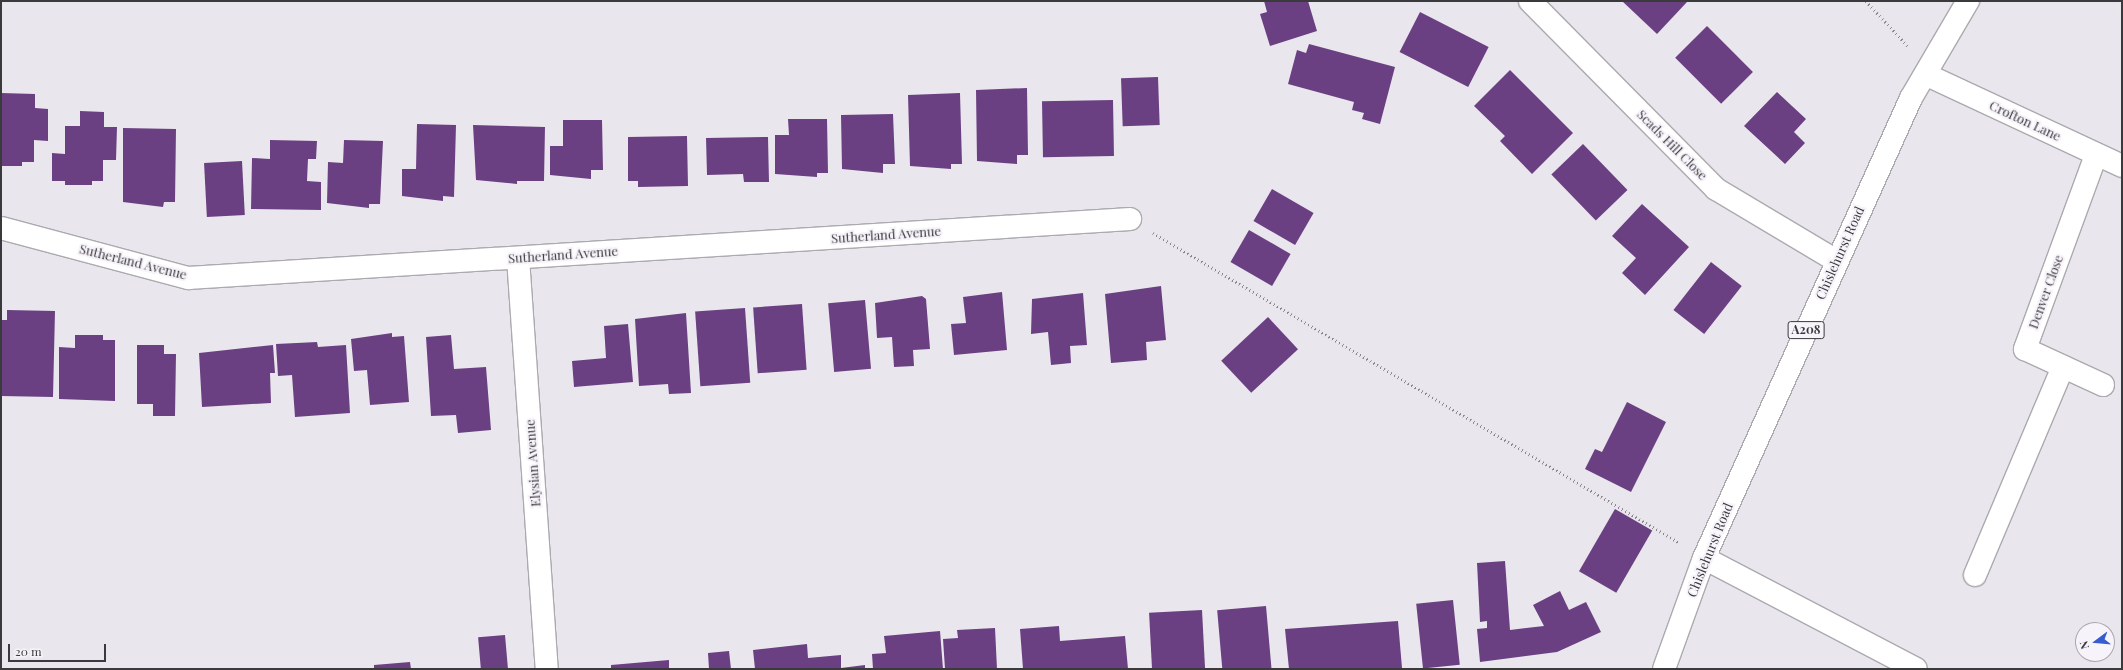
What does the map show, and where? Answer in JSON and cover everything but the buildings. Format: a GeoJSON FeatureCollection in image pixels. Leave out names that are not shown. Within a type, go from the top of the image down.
{"type":"FeatureCollection","features":[{"type":"Feature","properties":{"kind":"street","name":"Scads Hill Close"},"geometry":{"type":"LineString","coordinates":[[1530,1],[1716,189],[1836,261]]}},
{"type":"Feature","properties":{"kind":"street","name":"Chislehurst Road"},"geometry":{"type":"LineString","coordinates":[[1664,669],[1704,558],[1836,261],[1911,98],[1928,75],[1968,1]]}},
{"type":"Feature","properties":{"kind":"street","name":"Crofton Lane"},"geometry":{"type":"LineString","coordinates":[[1928,75],[2122,166]]}},
{"type":"Feature","properties":{"kind":"street","name":"Denver Close"},"geometry":{"type":"LineString","coordinates":[[2096,155],[2025,349],[2103,385]]}},
{"type":"Feature","properties":{"kind":"street","name":"Sutherland Avenue"},"geometry":{"type":"LineString","coordinates":[[1,228],[188,278],[1130,219]]}},
{"type":"Feature","properties":{"kind":"street","name":"Elysian Avenue"},"geometry":{"type":"LineString","coordinates":[[518,258],[547,669]]}},
{"type":"Feature","properties":{"kind":"street"},"geometry":{"type":"LineString","coordinates":[[1975,575],[2063,367]]}},
{"type":"Feature","properties":{"kind":"street"},"geometry":{"type":"LineString","coordinates":[[1704,558],[1916,669]]}},
{"type":"Feature","properties":{"kind":"path"},"geometry":{"type":"LineString","coordinates":[[1866,1],[1908,43],[1908,51]]}},
{"type":"Feature","properties":{"kind":"path"},"geometry":{"type":"LineString","coordinates":[[1130,219],[1674,539]]}}]}
